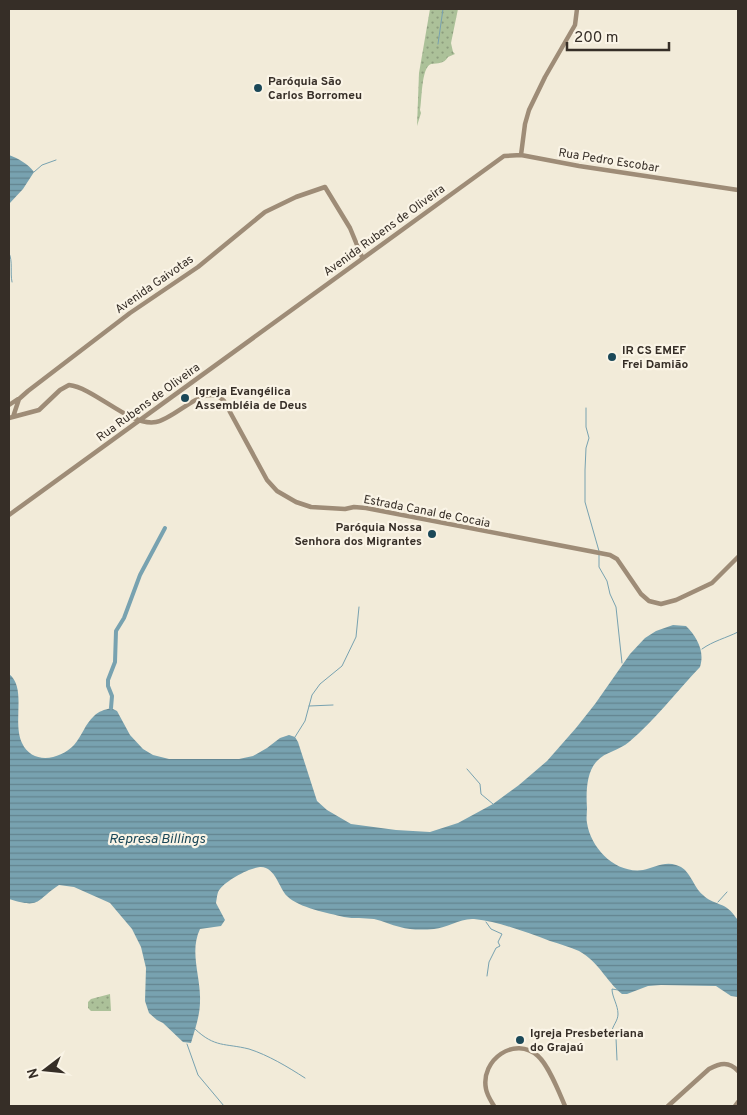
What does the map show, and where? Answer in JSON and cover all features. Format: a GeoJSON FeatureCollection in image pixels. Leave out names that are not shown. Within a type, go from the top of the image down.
{"type":"FeatureCollection","features":[{"type":"Feature","properties":{"kind":"main road"},"geometry":{"type":"LineString","coordinates":[[521,155],[525,124],[530,110],[545,77],[575,25],[577,9]]}},
{"type":"Feature","properties":{"kind":"main road","name":"Rua Pedro Escobar"},"geometry":{"type":"LineString","coordinates":[[480,172],[504,156],[521,155],[738,190]]}},
{"type":"Feature","properties":{"kind":"main road","name":"Avenida Rubens de Oliveira"},"geometry":{"type":"LineString","coordinates":[[299,304],[480,172]]}},
{"type":"Feature","properties":{"kind":"main road","name":"Avenida Gaivotas"},"geometry":{"type":"LineString","coordinates":[[9,405],[130,313],[198,267],[265,212],[287,201],[325,188],[350,228],[362,257]]}},
{"type":"Feature","properties":{"kind":"main road","name":"Rua Rubens de Oliveira"},"geometry":{"type":"LineString","coordinates":[[9,515],[299,304]]}},
{"type":"Feature","properties":{"kind":"main road","name":"Estrada Canal de Cocaia"},"geometry":{"type":"LineString","coordinates":[[11,418],[40,410],[60,390],[70,385],[141,420],[154,423],[176,414],[195,399],[215,395],[223,399],[267,480],[277,491],[296,502],[311,507],[328,509],[366,508],[607,554],[617,559],[644,598],[654,603],[661,604],[676,600],[712,583],[738,557]]}},
{"type":"Feature","properties":{"kind":"main road"},"geometry":{"type":"LineString","coordinates":[[11,418],[19,399]]}},
{"type":"Feature","properties":{"kind":"main road"},"geometry":{"type":"LineString","coordinates":[[494,1106],[486,1089],[487,1072],[494,1059],[508,1049],[522,1048],[534,1053],[543,1062],[565,1106]]}},
{"type":"Feature","properties":{"kind":"main road"},"geometry":{"type":"LineString","coordinates":[[668,1106],[709,1069],[716,1065],[729,1064],[738,1071]]}},
{"type":"Feature","properties":{"kind":"main road"},"geometry":{"type":"LineString","coordinates":[[735,1106],[738,1102]]}},
{"type":"Feature","properties":{"kind":"green space"},"geometry":{"type":"Polygon","coordinates":[[[430,9],[458,9],[451,43],[455,54],[443,62],[431,64],[425,71],[421,113],[417,126],[419,73],[430,9]]]}},
{"type":"Feature","properties":{"kind":"green space"},"geometry":{"type":"Polygon","coordinates":[[[110,994],[111,1011],[91,1011],[88,1008],[88,1002],[91,999],[110,994]]]}},
{"type":"Feature","properties":{"kind":"water"},"geometry":{"type":"Polygon","coordinates":[[[9,155],[29,166],[34,172],[23,189],[9,204],[9,155]]]}},
{"type":"Feature","properties":{"kind":"water","name":"Represa Billings"},"geometry":{"type":"Polygon","coordinates":[[[673,625],[686,626],[694,635],[701,650],[700,667],[639,733],[625,745],[600,758],[593,766],[588,783],[587,823],[589,833],[599,850],[614,864],[633,870],[643,870],[663,864],[681,867],[703,895],[727,908],[737,919],[739,925],[738,997],[731,996],[716,986],[648,986],[622,994],[586,955],[569,947],[484,920],[469,919],[439,928],[416,930],[374,919],[348,918],[322,912],[292,900],[284,892],[273,874],[269,870],[260,867],[244,872],[223,886],[218,892],[216,903],[225,920],[221,926],[200,929],[195,956],[200,992],[199,1012],[191,1043],[183,1042],[149,1013],[145,1001],[146,968],[141,947],[132,929],[110,903],[74,887],[59,885],[37,902],[27,903],[9,899],[9,674],[17,688],[19,735],[22,743],[32,755],[46,758],[54,757],[68,750],[74,745],[94,716],[111,708],[117,711],[130,735],[143,749],[153,755],[169,759],[239,759],[253,756],[280,738],[289,735],[295,737],[298,742],[317,801],[327,810],[351,824],[430,832],[458,823],[493,804],[519,785],[547,761],[576,728],[630,654],[645,638],[656,631],[673,625]]]}},
{"type":"Feature","properties":{"kind":"waterway"},"geometry":{"type":"LineString","coordinates":[[438,44],[443,9]]}},
{"type":"Feature","properties":{"kind":"waterway"},"geometry":{"type":"LineString","coordinates":[[34,172],[42,165],[56,160]]}},
{"type":"Feature","properties":{"kind":"waterway"},"geometry":{"type":"LineString","coordinates":[[9,253],[12,282]]}},
{"type":"Feature","properties":{"kind":"waterway"},"geometry":{"type":"LineString","coordinates":[[586,408],[586,427],[589,438],[586,448],[585,502],[599,551]]}},
{"type":"Feature","properties":{"kind":"waterway"},"geometry":{"type":"LineString","coordinates":[[111,708],[112,696],[108,680],[115,662],[116,631],[124,618],[140,575],[165,528]]}},
{"type":"Feature","properties":{"kind":"waterway"},"geometry":{"type":"LineString","coordinates":[[599,555],[599,567],[607,581],[616,607],[622,663]]}},
{"type":"Feature","properties":{"kind":"waterway"},"geometry":{"type":"LineString","coordinates":[[295,737],[305,721],[312,695],[320,684],[342,666],[356,637],[359,607]]}},
{"type":"Feature","properties":{"kind":"waterway"},"geometry":{"type":"LineString","coordinates":[[702,649],[738,632]]}},
{"type":"Feature","properties":{"kind":"waterway"},"geometry":{"type":"LineString","coordinates":[[309,706],[333,705]]}},
{"type":"Feature","properties":{"kind":"waterway"},"geometry":{"type":"LineString","coordinates":[[467,769],[480,784],[481,794],[493,804]]}},
{"type":"Feature","properties":{"kind":"waterway"},"geometry":{"type":"LineString","coordinates":[[718,902],[727,892]]}},
{"type":"Feature","properties":{"kind":"waterway"},"geometry":{"type":"LineString","coordinates":[[486,922],[491,929],[502,934],[498,942],[500,946],[496,948],[489,962],[487,976]]}},
{"type":"Feature","properties":{"kind":"waterway"},"geometry":{"type":"LineString","coordinates":[[617,1060],[616,1038],[612,1030],[618,1014],[612,989],[618,990]]}},
{"type":"Feature","properties":{"kind":"waterway"},"geometry":{"type":"LineString","coordinates":[[195,1029],[208,1039],[220,1044],[249,1049],[263,1055],[305,1078]]}},
{"type":"Feature","properties":{"kind":"waterway"},"geometry":{"type":"LineString","coordinates":[[187,1044],[198,1075],[224,1106]]}},
{"type":"Feature","properties":{"kind":"place","name":"Paróquia São Carlos Borromeu"},"geometry":{"type":"Point","coordinates":[258,88]}},
{"type":"Feature","properties":{"kind":"place","name":"IR CS EMEF Frei Damião"},"geometry":{"type":"Point","coordinates":[612,357]}},
{"type":"Feature","properties":{"kind":"place","name":"Igreja Evangélica Assembléia de Deus"},"geometry":{"type":"Point","coordinates":[185,398]}},
{"type":"Feature","properties":{"kind":"place","name":"Paróquia Nossa Senhora dos Migrantes"},"geometry":{"type":"Point","coordinates":[432,534]}},
{"type":"Feature","properties":{"kind":"place","name":"Igreja Presbeteriana do Grajaú"},"geometry":{"type":"Point","coordinates":[520,1040]}}]}
